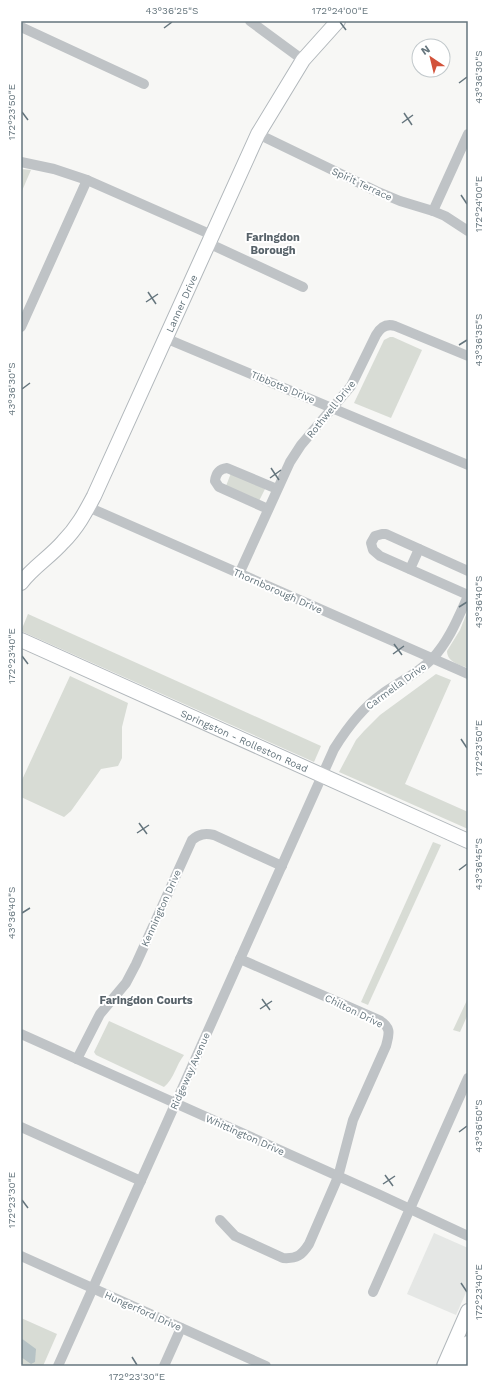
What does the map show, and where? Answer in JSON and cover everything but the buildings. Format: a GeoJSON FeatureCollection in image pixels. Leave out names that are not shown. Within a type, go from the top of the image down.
{"type":"FeatureCollection","features":[{"type":"Feature","properties":{"kind":"street"},"geometry":{"type":"LineString","coordinates":[[250,21],[303,60]]}},
{"type":"Feature","properties":{"kind":"street","name":"Lanner Drive"},"geometry":{"type":"LineString","coordinates":[[21,583],[31,571],[70,535],[88,507],[258,134],[303,60],[338,21]]}},
{"type":"Feature","properties":{"kind":"street"},"geometry":{"type":"LineString","coordinates":[[21,27],[144,84]]}},
{"type":"Feature","properties":{"kind":"street","name":"Spirit Terrace"},"geometry":{"type":"LineString","coordinates":[[258,134],[376,191],[400,201],[445,216],[468,231]]}},
{"type":"Feature","properties":{"kind":"street"},"geometry":{"type":"LineString","coordinates":[[433,211],[468,134]]}},
{"type":"Feature","properties":{"kind":"street"},"geometry":{"type":"LineString","coordinates":[[21,162],[54,169],[87,180],[210,239],[303,287]]}},
{"type":"Feature","properties":{"kind":"street"},"geometry":{"type":"LineString","coordinates":[[21,327],[87,180]]}},
{"type":"Feature","properties":{"kind":"street","name":"Rothwell Drive"},"geometry":{"type":"LineString","coordinates":[[239,574],[277,489],[295,453],[352,386],[378,331],[384,326],[392,325],[468,356]]}},
{"type":"Feature","properties":{"kind":"street","name":"Tibbotts Drive"},"geometry":{"type":"LineString","coordinates":[[165,338],[468,465]]}},
{"type":"Feature","properties":{"kind":"street"},"geometry":{"type":"LineString","coordinates":[[268,510],[219,487],[215,480],[217,473],[223,468],[227,468],[277,489]]}},
{"type":"Feature","properties":{"kind":"street","name":"Thornborough Drive"},"geometry":{"type":"LineString","coordinates":[[88,507],[468,674]]}},
{"type":"Feature","properties":{"kind":"street"},"geometry":{"type":"LineString","coordinates":[[468,571],[386,534],[378,534],[372,540],[371,547],[376,553],[468,595]]}},
{"type":"Feature","properties":{"kind":"street"},"geometry":{"type":"LineString","coordinates":[[410,569],[419,549]]}},
{"type":"Feature","properties":{"kind":"street","name":"Carmella Drive"},"geometry":{"type":"LineString","coordinates":[[322,775],[341,737],[359,715],[381,695],[414,675],[433,659],[453,630],[468,595]]}},
{"type":"Feature","properties":{"kind":"street","name":"Springston - Rolleston Road"},"geometry":{"type":"LineString","coordinates":[[21,640],[468,841]]}},
{"type":"Feature","properties":{"kind":"street","name":"Ridgeway Avenue"},"geometry":{"type":"LineString","coordinates":[[58,1366],[322,775]]}},
{"type":"Feature","properties":{"kind":"street","name":"Kennington Drive"},"geometry":{"type":"LineString","coordinates":[[77,1059],[100,1014],[126,982],[136,964],[192,840],[200,835],[214,835],[282,866]]}},
{"type":"Feature","properties":{"kind":"street","name":"Chilton Drive"},"geometry":{"type":"LineString","coordinates":[[240,959],[379,1020],[385,1024],[388,1029],[389,1036],[386,1046],[353,1120],[338,1177]]}},
{"type":"Feature","properties":{"kind":"street","name":"Whittington Drive"},"geometry":{"type":"LineString","coordinates":[[21,1034],[468,1236]]}},
{"type":"Feature","properties":{"kind":"street"},"geometry":{"type":"LineString","coordinates":[[373,1292],[468,1078]]}},
{"type":"Feature","properties":{"kind":"street"},"geometry":{"type":"LineString","coordinates":[[21,1127],[140,1181]]}},
{"type":"Feature","properties":{"kind":"street"},"geometry":{"type":"LineString","coordinates":[[220,1220],[235,1236],[283,1258],[296,1257],[303,1253],[309,1244],[338,1177]]}},
{"type":"Feature","properties":{"kind":"street","name":"Hungerford Drive"},"geometry":{"type":"LineString","coordinates":[[21,1256],[266,1366]]}},
{"type":"Feature","properties":{"kind":"street"},"geometry":{"type":"LineString","coordinates":[[444,1366],[468,1311]]}},
{"type":"Feature","properties":{"kind":"street"},"geometry":{"type":"LineString","coordinates":[[164,1366],[181,1328]]}},
{"type":"Feature","properties":{"kind":"street"},"geometry":{"type":"LineString","coordinates":[[458,1366],[468,1343]]}},
{"type":"Feature","properties":{"kind":"shaded area"},"geometry":{"type":"Polygon","coordinates":[[[21,169],[31,170],[21,193],[21,169]]]}},
{"type":"Feature","properties":{"kind":"shaded area"},"geometry":{"type":"Polygon","coordinates":[[[390,337],[422,350],[391,418],[354,403],[384,340],[390,337]]]}},
{"type":"Feature","properties":{"kind":"shaded area"},"geometry":{"type":"Polygon","coordinates":[[[231,473],[265,489],[259,501],[226,486],[231,473]]]}},
{"type":"Feature","properties":{"kind":"shaded area"},"geometry":{"type":"Polygon","coordinates":[[[468,610],[468,668],[449,658],[447,651],[460,630],[468,610]]]}},
{"type":"Feature","properties":{"kind":"shaded area"},"geometry":{"type":"Polygon","coordinates":[[[28,614],[321,746],[314,762],[21,631],[28,614]]]}},
{"type":"Feature","properties":{"kind":"shaded area"},"geometry":{"type":"Polygon","coordinates":[[[436,674],[451,680],[405,784],[468,812],[468,829],[339,772],[356,740],[364,731],[380,715],[436,674]]]}},
{"type":"Feature","properties":{"kind":"shaded area"},"geometry":{"type":"Polygon","coordinates":[[[70,676],[128,703],[122,727],[122,758],[118,766],[101,769],[71,811],[64,817],[21,797],[21,782],[70,676]]]}},
{"type":"Feature","properties":{"kind":"shaded area"},"geometry":{"type":"Polygon","coordinates":[[[433,842],[441,845],[368,1005],[361,1002],[433,842]]]}},
{"type":"Feature","properties":{"kind":"shaded area"},"geometry":{"type":"Polygon","coordinates":[[[468,998],[468,1014],[460,1032],[453,1030],[468,998]]]}},
{"type":"Feature","properties":{"kind":"shaded area"},"geometry":{"type":"Polygon","coordinates":[[[109,1021],[184,1055],[170,1080],[164,1087],[96,1055],[94,1052],[109,1021]]]}},
{"type":"Feature","properties":{"kind":"shaded area"},"geometry":{"type":"Polygon","coordinates":[[[434,1233],[468,1248],[468,1288],[456,1315],[407,1294],[434,1233]]]}},
{"type":"Feature","properties":{"kind":"shaded area"},"geometry":{"type":"Polygon","coordinates":[[[21,1318],[57,1334],[43,1366],[21,1366],[21,1318]]]}},
{"type":"Feature","properties":{"kind":"shaded area"},"geometry":{"type":"Polygon","coordinates":[[[21,1338],[36,1349],[35,1362],[31,1364],[21,1357],[21,1338]]]}},
{"type":"Feature","properties":{"kind":"district","name":"Faringdon Borough"},"geometry":{"type":"Point","coordinates":[273,243]}},
{"type":"Feature","properties":{"kind":"district","name":"Faringdon Courts"},"geometry":{"type":"Point","coordinates":[146,1000]}}]}
